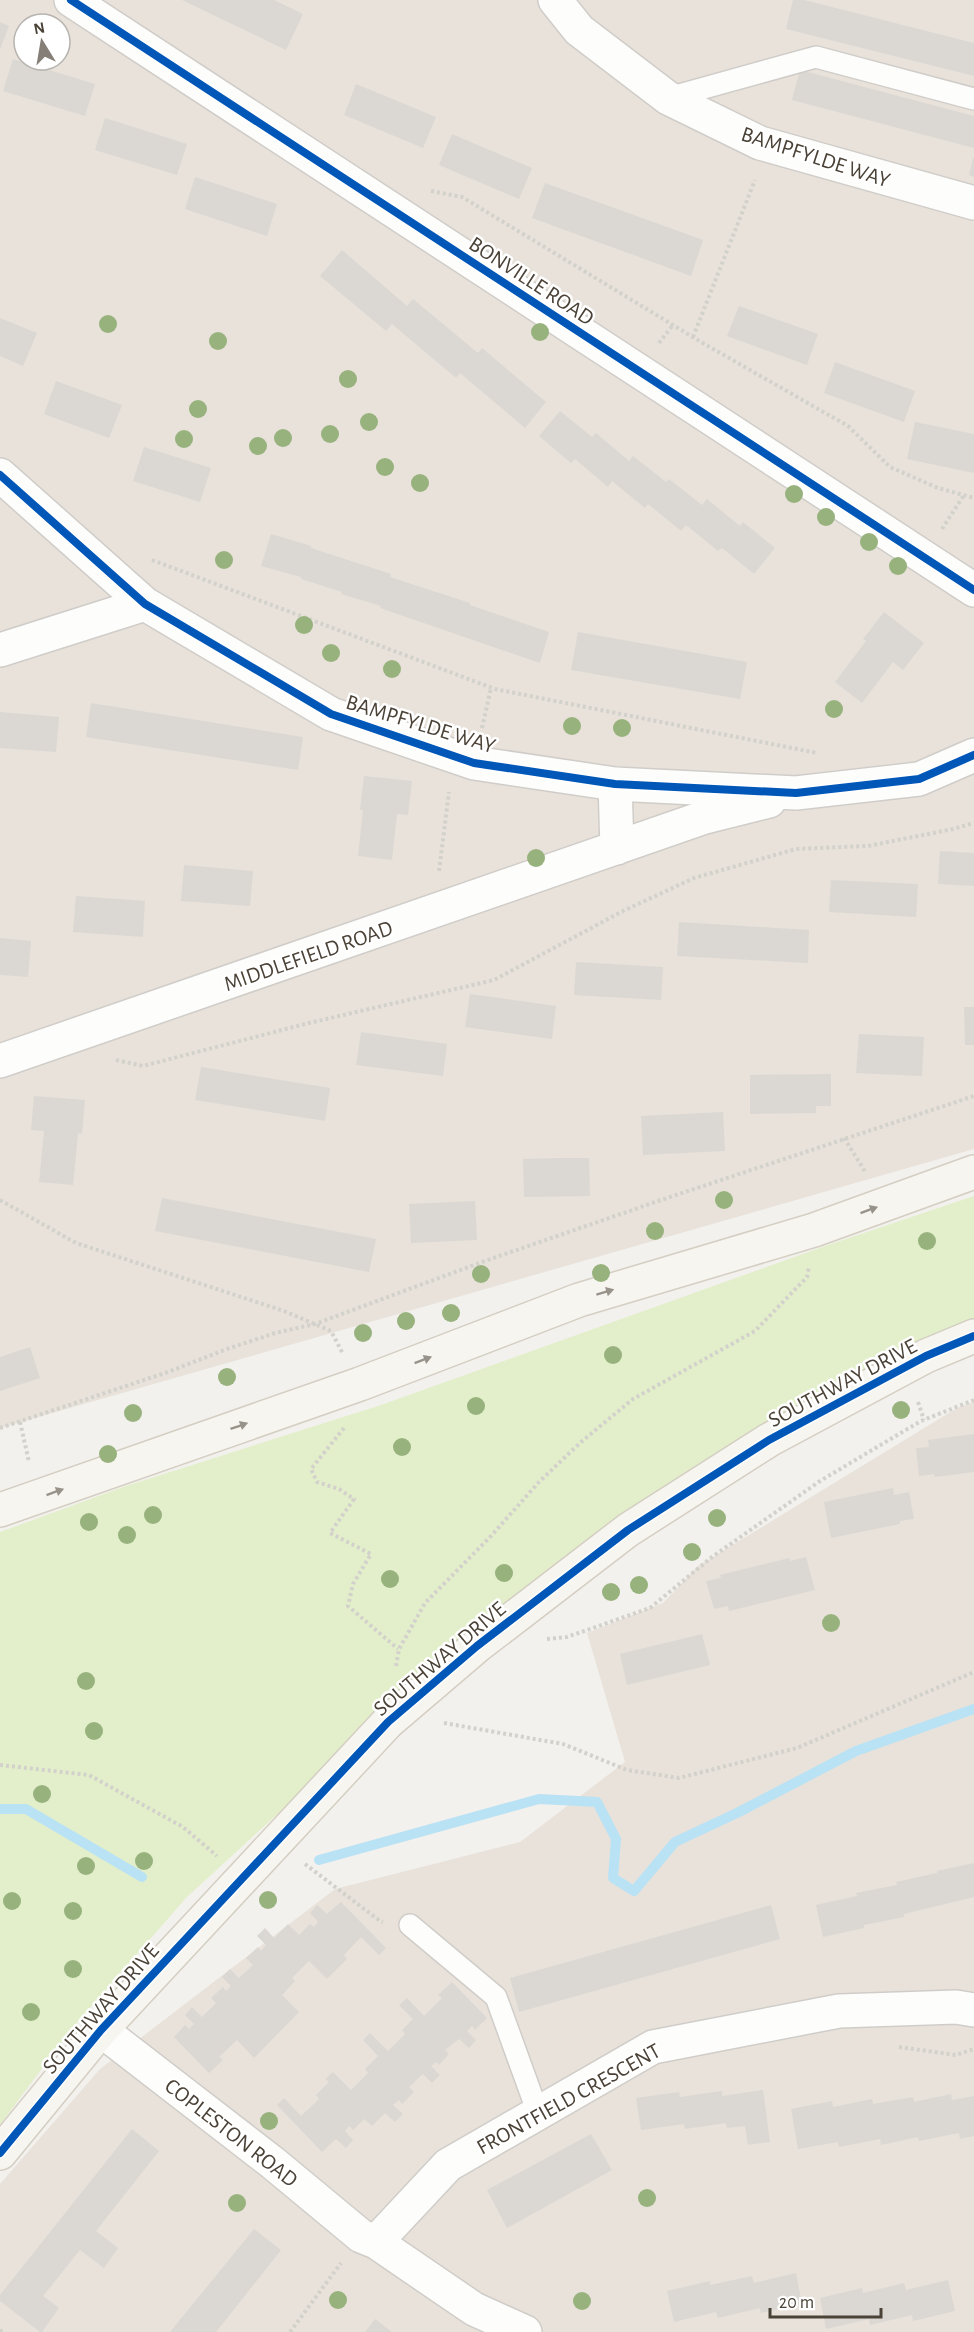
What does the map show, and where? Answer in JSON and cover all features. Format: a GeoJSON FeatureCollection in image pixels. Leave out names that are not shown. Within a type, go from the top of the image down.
{"type":"FeatureCollection","features":[{"type":"Feature","properties":{"kind":"street","name":"BONVILLE ROAD"},"geometry":{"type":"LineString","coordinates":[[71,0],[974,590]]}},
{"type":"Feature","properties":{"kind":"street","name":"BAMPFYLDE WAY"},"geometry":{"type":"LineString","coordinates":[[555,0],[579,30],[669,98],[768,145],[974,203]]}},
{"type":"Feature","properties":{"kind":"street","name":"BAMPFYLDE WAY"},"geometry":{"type":"LineString","coordinates":[[0,475],[145,604],[331,714],[474,763],[615,784],[796,793],[919,779],[974,755]]}},
{"type":"Feature","properties":{"kind":"street"},"geometry":{"type":"LineString","coordinates":[[0,650],[145,604]]}},
{"type":"Feature","properties":{"kind":"street"},"geometry":{"type":"LineString","coordinates":[[615,784],[616,848]]}},
{"type":"Feature","properties":{"kind":"street","name":"MIDDLEFIELD ROAD"},"geometry":{"type":"LineString","coordinates":[[0,1061],[705,817],[796,793]]}},
{"type":"Feature","properties":{"kind":"street"},"geometry":{"type":"LineString","coordinates":[[0,1510],[360,1384],[579,1300],[814,1230],[974,1172]]}},
{"type":"Feature","properties":{"kind":"street","name":"SOUTHWAY DRIVE"},"geometry":{"type":"LineString","coordinates":[[0,2153],[101,2030],[388,1722],[495,1632],[628,1530],[769,1440],[926,1356],[974,1336]]}},
{"type":"Feature","properties":{"kind":"street","name":"FRONTFIELD CRESCENT"},"geometry":{"type":"LineString","coordinates":[[368,2239],[448,2165],[653,2047],[839,2011],[956,2007],[974,2010]]}},
{"type":"Feature","properties":{"kind":"street","name":"COPLESTON ROAD"},"geometry":{"type":"LineString","coordinates":[[101,2030],[368,2239],[474,2309],[525,2332]]}},
{"type":"Feature","properties":{"kind":"lane"},"geometry":{"type":"LineString","coordinates":[[669,98],[816,57],[974,99]]}},
{"type":"Feature","properties":{"kind":"lane"},"geometry":{"type":"LineString","coordinates":[[410,1925],[496,1997],[538,2113]]}},
{"type":"Feature","properties":{"kind":"path"},"geometry":{"type":"LineString","coordinates":[[693,337],[768,145]]}},
{"type":"Feature","properties":{"kind":"path"},"geometry":{"type":"LineString","coordinates":[[428,190],[462,197],[693,337],[848,426],[890,467],[938,488],[974,498]]}},
{"type":"Feature","properties":{"kind":"path"},"geometry":{"type":"LineString","coordinates":[[146,558],[495,689],[819,753]]}},
{"type":"Feature","properties":{"kind":"path"},"geometry":{"type":"LineString","coordinates":[[434,912],[454,756]]}},
{"type":"Feature","properties":{"kind":"path"},"geometry":{"type":"LineString","coordinates":[[111,1059],[143,1066],[309,1023],[494,980],[623,911],[694,878],[796,849],[868,846],[974,823]]}},
{"type":"Feature","properties":{"kind":"path"},"geometry":{"type":"LineString","coordinates":[[0,1428],[168,1372],[274,1333],[315,1324],[482,1262],[974,1096]]}},
{"type":"Feature","properties":{"kind":"path"},"geometry":{"type":"LineString","coordinates":[[0,1200],[76,1243],[284,1311],[331,1331]]}},
{"type":"Feature","properties":{"kind":"path"},"geometry":{"type":"LineString","coordinates":[[360,1384],[355,1415],[311,1469],[317,1482],[339,1489],[354,1499],[330,1533],[371,1554],[353,1584],[348,1606],[399,1649],[425,1603],[491,1536],[539,1482],[581,1442],[633,1399],[755,1331],[807,1277],[814,1230]]}},
{"type":"Feature","properties":{"kind":"path"},"geometry":{"type":"LineString","coordinates":[[545,1639],[567,1637],[650,1608],[712,1557],[820,1481],[921,1421],[974,1400]]}},
{"type":"Feature","properties":{"kind":"path"},"geometry":{"type":"LineString","coordinates":[[388,1722],[444,1723],[563,1744],[627,1770],[679,1778],[797,1748],[974,1672]]}},
{"type":"Feature","properties":{"kind":"path"},"geometry":{"type":"LineString","coordinates":[[0,1765],[89,1775],[183,1827],[243,1878]]}},
{"type":"Feature","properties":{"kind":"path"},"geometry":{"type":"LineString","coordinates":[[276,1842],[380,1921],[410,1925]]}},
{"type":"Feature","properties":{"kind":"path"},"geometry":{"type":"LineString","coordinates":[[290,2332],[368,2239]]}},
{"type":"Feature","properties":{"kind":"shaded area"},"geometry":{"type":"Polygon","coordinates":[[[0,0],[974,0],[974,1149],[0,1428],[0,0]]]}},
{"type":"Feature","properties":{"kind":"shaded area"},"geometry":{"type":"Polygon","coordinates":[[[974,1402],[974,2332],[0,2332],[0,2184],[100,2069],[335,1889],[520,1842],[625,1762],[587,1633],[663,1603],[698,1566],[957,1408],[974,1402]]]}},
{"type":"Feature","properties":{"kind":"green space"},"geometry":{"type":"Polygon","coordinates":[[[974,1196],[974,1328],[923,1348],[622,1513],[424,1670],[283,1809],[186,1898],[69,2032],[0,2125],[0,1532],[123,1487],[381,1405],[828,1245],[974,1196]]]}},
{"type":"Feature","properties":{"kind":"building"},"geometry":{"type":"Polygon","coordinates":[[[182,0],[274,0],[303,14],[286,50],[182,0]]]}},
{"type":"Feature","properties":{"kind":"building"},"geometry":{"type":"Polygon","coordinates":[[[793,0],[804,0],[974,43],[974,76],[786,29],[793,0]]]}},
{"type":"Feature","properties":{"kind":"building"},"geometry":{"type":"Polygon","coordinates":[[[0,22],[9,26],[0,49],[0,22]]]}},
{"type":"Feature","properties":{"kind":"building"},"geometry":{"type":"Polygon","coordinates":[[[12,62],[12,72],[56,72],[95,84],[85,116],[3,91],[12,62]]]}},
{"type":"Feature","properties":{"kind":"building"},"geometry":{"type":"Polygon","coordinates":[[[800,70],[974,116],[974,148],[792,100],[800,70]]]}},
{"type":"Feature","properties":{"kind":"building"},"geometry":{"type":"Polygon","coordinates":[[[356,84],[436,117],[423,148],[344,115],[356,84]]]}},
{"type":"Feature","properties":{"kind":"building"},"geometry":{"type":"Polygon","coordinates":[[[105,118],[187,144],[177,175],[95,150],[105,118]]]}},
{"type":"Feature","properties":{"kind":"building"},"geometry":{"type":"Polygon","coordinates":[[[452,134],[532,168],[519,199],[439,165],[452,134]]]}},
{"type":"Feature","properties":{"kind":"building"},"geometry":{"type":"Polygon","coordinates":[[[974,158],[974,177],[969,175],[974,158]]]}},
{"type":"Feature","properties":{"kind":"building"},"geometry":{"type":"Polygon","coordinates":[[[195,177],[277,204],[267,236],[185,209],[195,177]]]}},
{"type":"Feature","properties":{"kind":"building"},"geometry":{"type":"Polygon","coordinates":[[[545,183],[703,240],[691,276],[532,218],[545,183]]]}},
{"type":"Feature","properties":{"kind":"building"},"geometry":{"type":"Polygon","coordinates":[[[342,250],[407,306],[413,299],[478,353],[482,348],[546,402],[525,428],[460,373],[456,378],[392,324],[386,331],[320,276],[342,250]]]}},
{"type":"Feature","properties":{"kind":"building"},"geometry":{"type":"Polygon","coordinates":[[[739,306],[818,334],[807,365],[727,336],[739,306]]]}},
{"type":"Feature","properties":{"kind":"building"},"geometry":{"type":"Polygon","coordinates":[[[0,318],[37,333],[23,366],[0,356],[0,318]]]}},
{"type":"Feature","properties":{"kind":"building"},"geometry":{"type":"Polygon","coordinates":[[[835,362],[915,391],[904,422],[824,393],[835,362]]]}},
{"type":"Feature","properties":{"kind":"building"},"geometry":{"type":"Polygon","coordinates":[[[56,381],[122,405],[109,438],[44,414],[56,381]]]}},
{"type":"Feature","properties":{"kind":"building"},"geometry":{"type":"Polygon","coordinates":[[[560,411],[592,437],[596,433],[629,461],[633,456],[666,482],[669,479],[702,505],[707,499],[740,526],[743,522],[775,548],[754,574],[722,548],[718,551],[686,525],[681,531],[648,504],[645,508],[612,481],[608,487],[575,459],[571,463],[539,436],[560,411]]]}},
{"type":"Feature","properties":{"kind":"building"},"geometry":{"type":"Polygon","coordinates":[[[915,422],[974,434],[974,473],[907,459],[915,422]]]}},
{"type":"Feature","properties":{"kind":"building"},"geometry":{"type":"Polygon","coordinates":[[[144,447],[211,468],[200,502],[133,481],[144,447]]]}},
{"type":"Feature","properties":{"kind":"building"},"geometry":{"type":"Polygon","coordinates":[[[271,534],[391,574],[390,577],[549,632],[540,663],[341,594],[342,592],[301,579],[301,577],[261,566],[271,534]]]}},
{"type":"Feature","properties":{"kind":"building"},"geometry":{"type":"Polygon","coordinates":[[[884,612],[924,643],[903,670],[893,662],[862,703],[835,682],[866,641],[863,639],[884,612]]]}},
{"type":"Feature","properties":{"kind":"building"},"geometry":{"type":"Polygon","coordinates":[[[578,632],[747,662],[740,699],[571,670],[578,632]]]}},
{"type":"Feature","properties":{"kind":"building"},"geometry":{"type":"Polygon","coordinates":[[[91,703],[303,737],[298,770],[86,737],[91,703]]]}},
{"type":"Feature","properties":{"kind":"building"},"geometry":{"type":"Polygon","coordinates":[[[0,712],[59,717],[56,752],[0,748],[0,712]]]}},
{"type":"Feature","properties":{"kind":"building"},"geometry":{"type":"Polygon","coordinates":[[[364,776],[412,781],[408,815],[397,814],[392,860],[358,856],[364,776]]]}},
{"type":"Feature","properties":{"kind":"building"},"geometry":{"type":"Polygon","coordinates":[[[940,851],[974,853],[974,886],[938,884],[940,851]]]}},
{"type":"Feature","properties":{"kind":"building"},"geometry":{"type":"Polygon","coordinates":[[[184,865],[253,871],[250,906],[181,901],[184,865]]]}},
{"type":"Feature","properties":{"kind":"building"},"geometry":{"type":"Polygon","coordinates":[[[831,880],[918,884],[916,917],[829,912],[831,880]]]}},
{"type":"Feature","properties":{"kind":"building"},"geometry":{"type":"Polygon","coordinates":[[[76,896],[145,901],[143,937],[73,932],[76,896]]]}},
{"type":"Feature","properties":{"kind":"building"},"geometry":{"type":"Polygon","coordinates":[[[679,922],[809,930],[808,963],[677,956],[679,922]]]}},
{"type":"Feature","properties":{"kind":"building"},"geometry":{"type":"Polygon","coordinates":[[[0,938],[31,941],[28,977],[0,975],[0,938]]]}},
{"type":"Feature","properties":{"kind":"building"},"geometry":{"type":"Polygon","coordinates":[[[576,962],[663,967],[661,1000],[574,995],[576,962]]]}},
{"type":"Feature","properties":{"kind":"building"},"geometry":{"type":"Polygon","coordinates":[[[470,994],[556,1006],[552,1039],[465,1027],[470,994]]]}},
{"type":"Feature","properties":{"kind":"building"},"geometry":{"type":"Polygon","coordinates":[[[964,1007],[974,1007],[974,1045],[965,1045],[964,1007]]]}},
{"type":"Feature","properties":{"kind":"building"},"geometry":{"type":"Polygon","coordinates":[[[361,1032],[447,1044],[443,1076],[356,1065],[361,1032]]]}},
{"type":"Feature","properties":{"kind":"building"},"geometry":{"type":"Polygon","coordinates":[[[859,1034],[924,1037],[922,1076],[856,1073],[859,1034]]]}},
{"type":"Feature","properties":{"kind":"building"},"geometry":{"type":"Polygon","coordinates":[[[201,1067],[330,1088],[325,1121],[195,1100],[201,1067]]]}},
{"type":"Feature","properties":{"kind":"building"},"geometry":{"type":"Polygon","coordinates":[[[831,1074],[831,1106],[816,1106],[816,1113],[750,1114],[750,1075],[831,1074]]]}},
{"type":"Feature","properties":{"kind":"building"},"geometry":{"type":"Polygon","coordinates":[[[34,1096],[85,1100],[82,1134],[78,1133],[73,1185],[39,1182],[44,1131],[31,1130],[34,1096]]]}},
{"type":"Feature","properties":{"kind":"building"},"geometry":{"type":"Polygon","coordinates":[[[723,1112],[725,1151],[643,1155],[641,1116],[723,1112]]]}},
{"type":"Feature","properties":{"kind":"building"},"geometry":{"type":"Polygon","coordinates":[[[589,1158],[590,1196],[524,1197],[523,1159],[589,1158]]]}},
{"type":"Feature","properties":{"kind":"building"},"geometry":{"type":"Polygon","coordinates":[[[162,1198],[376,1239],[369,1272],[155,1231],[162,1198]]]}},
{"type":"Feature","properties":{"kind":"building"},"geometry":{"type":"Polygon","coordinates":[[[475,1201],[477,1240],[411,1243],[409,1204],[475,1201]]]}},
{"type":"Feature","properties":{"kind":"building"},"geometry":{"type":"Polygon","coordinates":[[[30,1347],[40,1378],[0,1391],[0,1357],[30,1347]]]}},
{"type":"Feature","properties":{"kind":"building"},"geometry":{"type":"Polygon","coordinates":[[[974,1434],[974,1472],[935,1477],[934,1474],[919,1476],[916,1448],[929,1447],[928,1440],[974,1434]]]}},
{"type":"Feature","properties":{"kind":"building"},"geometry":{"type":"Polygon","coordinates":[[[893,1488],[894,1495],[909,1492],[914,1519],[831,1538],[824,1502],[893,1488]]]}},
{"type":"Feature","properties":{"kind":"building"},"geometry":{"type":"Polygon","coordinates":[[[806,1557],[815,1590],[729,1611],[728,1606],[714,1609],[706,1581],[721,1578],[720,1575],[789,1558],[790,1561],[806,1557]]]}},
{"type":"Feature","properties":{"kind":"building"},"geometry":{"type":"Polygon","coordinates":[[[702,1634],[710,1665],[627,1685],[620,1654],[702,1634]]]}},
{"type":"Feature","properties":{"kind":"building"},"geometry":{"type":"Polygon","coordinates":[[[974,1863],[974,1897],[823,1937],[816,1905],[857,1896],[856,1893],[897,1885],[896,1882],[974,1863]]]}},
{"type":"Feature","properties":{"kind":"building"},"geometry":{"type":"Polygon","coordinates":[[[341,1902],[386,1948],[379,1955],[361,1937],[344,1955],[347,1959],[327,1979],[309,1961],[292,1978],[295,1981],[282,1995],[299,2012],[254,2058],[237,2040],[219,2057],[223,2060],[209,2073],[174,2037],[185,2025],[189,2029],[194,2024],[185,2015],[192,2007],[202,2017],[216,2003],[211,1998],[223,1987],[226,1991],[231,1986],[222,1977],[230,1969],[239,1978],[253,1965],[246,1958],[258,1947],[261,1951],[266,1945],[257,1936],[265,1928],[274,1938],[288,1924],[299,1935],[310,1924],[314,1927],[318,1922],[310,1913],[317,1905],[327,1914],[341,1902]]]}},
{"type":"Feature","properties":{"kind":"building"},"geometry":{"type":"Polygon","coordinates":[[[771,1905],[780,1939],[519,2012],[510,1978],[771,1905]]]}},
{"type":"Feature","properties":{"kind":"building"},"geometry":{"type":"Polygon","coordinates":[[[452,1982],[487,2018],[475,2030],[472,2026],[467,2031],[476,2040],[469,2048],[459,2039],[445,2050],[449,2054],[439,2065],[436,2062],[431,2066],[440,2075],[432,2083],[423,2074],[409,2087],[414,2092],[402,2104],[399,2100],[393,2105],[403,2114],[395,2122],[385,2113],[372,2126],[364,2119],[353,2130],[349,2126],[345,2131],[353,2140],[346,2148],[336,2139],[322,2152],[277,2105],[284,2098],[301,2116],[319,2099],[316,2095],[329,2082],[325,2079],[333,2072],[351,2090],[368,2073],[365,2069],[378,2056],[363,2040],[370,2033],[388,2051],[405,2034],[402,2030],[413,2019],[399,2005],[407,1998],[424,2016],[442,1998],[438,1995],[452,1982]]]}},
{"type":"Feature","properties":{"kind":"building"},"geometry":{"type":"Polygon","coordinates":[[[763,2090],[770,2142],[748,2145],[745,2126],[727,2128],[726,2123],[685,2129],[684,2124],[641,2130],[636,2098],[679,2092],[680,2097],[722,2091],[722,2096],[763,2090]]]}},
{"type":"Feature","properties":{"kind":"building"},"geometry":{"type":"Polygon","coordinates":[[[951,2094],[952,2100],[974,2096],[974,2136],[960,2139],[959,2133],[919,2141],[918,2137],[881,2145],[880,2139],[839,2147],[838,2142],[798,2149],[791,2109],[832,2101],[833,2107],[872,2099],[873,2104],[913,2097],[914,2102],[951,2094]]]}},
{"type":"Feature","properties":{"kind":"building"},"geometry":{"type":"Polygon","coordinates":[[[132,2129],[159,2151],[96,2231],[118,2248],[104,2268],[80,2250],[43,2296],[59,2308],[40,2332],[0,2301],[0,2295],[132,2129]]]}},
{"type":"Feature","properties":{"kind":"building"},"geometry":{"type":"Polygon","coordinates":[[[591,2134],[612,2170],[507,2228],[487,2190],[591,2134]]]}},
{"type":"Feature","properties":{"kind":"building"},"geometry":{"type":"Polygon","coordinates":[[[254,2229],[281,2250],[216,2332],[170,2332],[254,2229]]]}},
{"type":"Feature","properties":{"kind":"building"},"geometry":{"type":"Polygon","coordinates":[[[796,2273],[802,2304],[761,2313],[760,2308],[718,2318],[716,2312],[674,2322],[667,2291],[710,2281],[710,2285],[752,2276],[754,2283],[796,2273]]]}},
{"type":"Feature","properties":{"kind":"building"},"geometry":{"type":"Polygon","coordinates":[[[948,2280],[955,2311],[913,2321],[912,2315],[870,2325],[869,2319],[826,2329],[820,2298],[862,2288],[863,2293],[904,2283],[906,2290],[948,2280]]]}},
{"type":"Feature","properties":{"kind":"building"},"geometry":{"type":"Polygon","coordinates":[[[375,2319],[392,2332],[365,2332],[375,2319]]]}},
{"type":"Feature","properties":{"kind":"waterway"},"geometry":{"type":"LineString","coordinates":[[319,1860],[539,1799],[597,1802],[616,1839],[613,1878],[634,1891],[675,1842],[739,1812],[856,1751],[974,1709]]}},
{"type":"Feature","properties":{"kind":"waterway"},"geometry":{"type":"LineString","coordinates":[[0,1809],[26,1809],[142,1877]]}},
{"type":"Feature","properties":{"kind":"cycle path"},"geometry":{"type":"LineString","coordinates":[[71,0],[974,590]]}},
{"type":"Feature","properties":{"kind":"cycle path"},"geometry":{"type":"LineString","coordinates":[[0,475],[145,604],[331,714],[474,763],[615,784],[796,793],[919,779],[974,755]]}},
{"type":"Feature","properties":{"kind":"cycle path"},"geometry":{"type":"LineString","coordinates":[[0,2153],[101,2030],[388,1722],[477,1646],[628,1530],[769,1440],[926,1356],[974,1336]]}}]}
